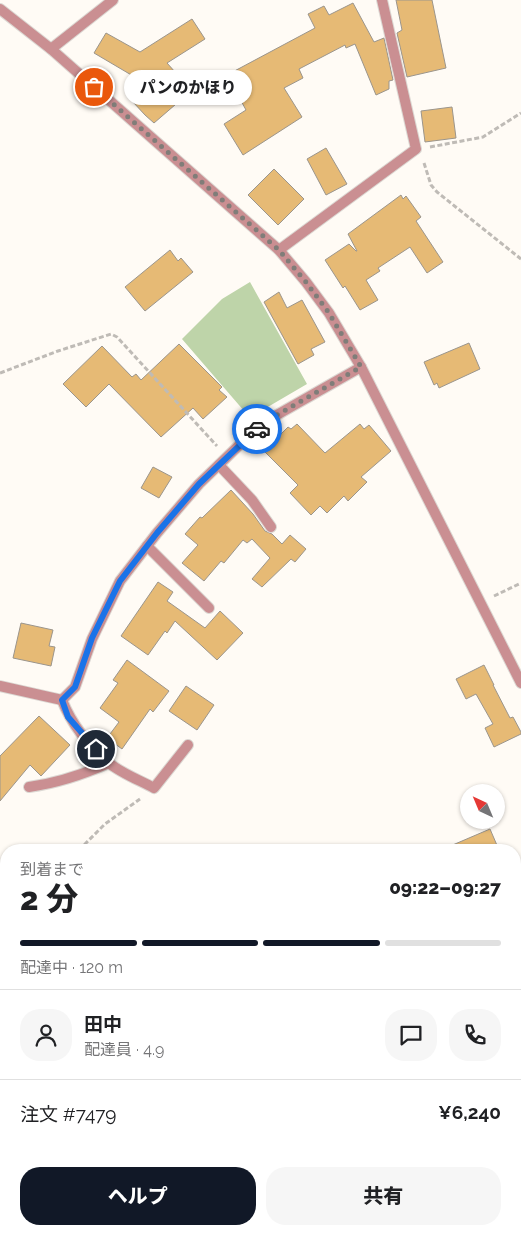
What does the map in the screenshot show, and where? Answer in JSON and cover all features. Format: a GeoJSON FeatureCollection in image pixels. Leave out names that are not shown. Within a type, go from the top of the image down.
{"type":"FeatureCollection","features":[{"type":"Feature","properties":{"kind":"street"},"geometry":{"type":"LineString","coordinates":[[51,49],[113,0]]}},
{"type":"Feature","properties":{"kind":"street"},"geometry":{"type":"LineString","coordinates":[[279,250],[416,149],[382,0]]}},
{"type":"Feature","properties":{"kind":"street"},"geometry":{"type":"LineString","coordinates":[[0,9],[51,49],[279,250],[306,282],[329,313],[361,367],[521,683]]}},
{"type":"Feature","properties":{"kind":"street"},"geometry":{"type":"LineString","coordinates":[[62,700],[75,687],[92,638],[120,581],[146,546],[199,484],[261,424],[361,367]]}},
{"type":"Feature","properties":{"kind":"street"},"geometry":{"type":"LineString","coordinates":[[219,465],[252,500],[271,527]]}},
{"type":"Feature","properties":{"kind":"street"},"geometry":{"type":"LineString","coordinates":[[146,546],[208,608]]}},
{"type":"Feature","properties":{"kind":"street"},"geometry":{"type":"LineString","coordinates":[[0,686],[62,700]]}},
{"type":"Feature","properties":{"kind":"street"},"geometry":{"type":"LineString","coordinates":[[62,700],[68,717],[109,763],[154,788],[188,745]]}},
{"type":"Feature","properties":{"kind":"street"},"geometry":{"type":"LineString","coordinates":[[29,787],[81,776],[109,763]]}},
{"type":"Feature","properties":{"kind":"path"},"geometry":{"type":"LineString","coordinates":[[521,113],[483,137],[443,146],[416,149],[424,162],[431,185],[437,192],[521,259]]}},
{"type":"Feature","properties":{"kind":"path"},"geometry":{"type":"LineString","coordinates":[[0,373],[58,351],[111,334],[118,337],[227,457]]}},
{"type":"Feature","properties":{"kind":"path"},"geometry":{"type":"LineString","coordinates":[[481,603],[521,583]]}},
{"type":"Feature","properties":{"kind":"path"},"geometry":{"type":"LineString","coordinates":[[85,844],[105,824],[154,788]]}},
{"type":"Feature","properties":{"kind":"green space"},"geometry":{"type":"Polygon","coordinates":[[[250,282],[307,384],[251,419],[182,339],[222,299],[250,282]]]}},
{"type":"Feature","properties":{"kind":"building"},"geometry":{"type":"Polygon","coordinates":[[[396,0],[432,0],[446,68],[407,77],[397,33],[402,30],[396,0]]]}},
{"type":"Feature","properties":{"kind":"building"},"geometry":{"type":"Polygon","coordinates":[[[353,3],[374,42],[384,38],[393,80],[389,81],[389,89],[376,95],[355,44],[346,48],[345,45],[299,69],[303,78],[284,88],[302,117],[243,155],[224,124],[246,110],[227,75],[315,28],[308,14],[324,6],[329,15],[353,3]]]}},
{"type":"Feature","properties":{"kind":"building"},"geometry":{"type":"Polygon","coordinates":[[[192,19],[205,39],[167,63],[184,82],[175,89],[183,98],[154,123],[133,102],[150,86],[94,53],[106,33],[140,52],[192,19]]]}},
{"type":"Feature","properties":{"kind":"building"},"geometry":{"type":"Polygon","coordinates":[[[452,107],[456,138],[425,142],[421,111],[452,107]]]}},
{"type":"Feature","properties":{"kind":"building"},"geometry":{"type":"Polygon","coordinates":[[[326,148],[347,184],[326,195],[307,159],[326,148]]]}},
{"type":"Feature","properties":{"kind":"building"},"geometry":{"type":"Polygon","coordinates":[[[274,169],[304,199],[278,225],[248,195],[274,169]]]}},
{"type":"Feature","properties":{"kind":"building"},"geometry":{"type":"Polygon","coordinates":[[[401,195],[403,199],[406,196],[421,217],[416,221],[443,262],[427,273],[410,247],[378,268],[380,271],[366,280],[378,300],[360,310],[325,260],[349,244],[357,251],[348,234],[401,195]]]}},
{"type":"Feature","properties":{"kind":"building"},"geometry":{"type":"Polygon","coordinates":[[[170,250],[178,261],[181,258],[193,272],[145,311],[125,287],[170,250]]]}},
{"type":"Feature","properties":{"kind":"building"},"geometry":{"type":"Polygon","coordinates":[[[279,292],[287,308],[302,300],[325,342],[311,349],[314,355],[298,364],[264,302],[279,292]]]}},
{"type":"Feature","properties":{"kind":"building"},"geometry":{"type":"Polygon","coordinates":[[[469,343],[480,369],[439,388],[437,383],[434,385],[424,362],[469,343]]]}},
{"type":"Feature","properties":{"kind":"building"},"geometry":{"type":"Polygon","coordinates":[[[179,344],[222,387],[219,390],[227,397],[203,419],[193,408],[161,437],[109,384],[86,407],[63,384],[102,346],[132,377],[136,374],[141,380],[179,344]]]}},
{"type":"Feature","properties":{"kind":"building"},"geometry":{"type":"Polygon","coordinates":[[[297,424],[325,453],[360,424],[364,429],[369,425],[391,451],[361,477],[367,482],[348,501],[344,496],[327,513],[320,506],[311,515],[290,493],[298,485],[264,451],[288,427],[291,429],[297,424]]]}},
{"type":"Feature","properties":{"kind":"building"},"geometry":{"type":"Polygon","coordinates":[[[153,467],[172,477],[159,498],[141,488],[153,467]]]}},
{"type":"Feature","properties":{"kind":"building"},"geometry":{"type":"Polygon","coordinates":[[[231,490],[253,514],[265,531],[272,534],[282,544],[290,535],[306,549],[295,562],[291,559],[262,587],[252,579],[270,558],[252,539],[247,543],[243,540],[224,563],[221,561],[204,581],[182,563],[198,545],[185,534],[200,517],[202,518],[231,490]]]}},
{"type":"Feature","properties":{"kind":"building"},"geometry":{"type":"Polygon","coordinates":[[[158,582],[173,592],[167,601],[205,628],[220,611],[243,633],[217,660],[175,621],[167,633],[165,631],[148,655],[121,636],[158,582]]]}},
{"type":"Feature","properties":{"kind":"building"},"geometry":{"type":"Polygon","coordinates":[[[21,623],[53,630],[49,646],[55,647],[51,666],[13,658],[21,623]]]}},
{"type":"Feature","properties":{"kind":"building"},"geometry":{"type":"Polygon","coordinates":[[[127,660],[169,691],[153,712],[150,709],[122,749],[107,738],[119,722],[100,708],[118,683],[113,680],[127,660]]]}},
{"type":"Feature","properties":{"kind":"building"},"geometry":{"type":"Polygon","coordinates":[[[484,665],[510,718],[513,717],[521,732],[521,734],[494,747],[485,728],[493,724],[476,694],[466,699],[456,679],[484,665]]]}},
{"type":"Feature","properties":{"kind":"building"},"geometry":{"type":"Polygon","coordinates":[[[186,686],[214,705],[197,730],[169,711],[186,686]]]}},
{"type":"Feature","properties":{"kind":"building"},"geometry":{"type":"Polygon","coordinates":[[[39,716],[70,745],[41,776],[30,765],[0,801],[0,756],[39,716]]]}},
{"type":"Feature","properties":{"kind":"building"},"geometry":{"type":"Polygon","coordinates":[[[490,829],[496,844],[455,844],[490,829]]]}},
{"type":"Feature","properties":{"kind":"way so far"},"geometry":{"type":"LineString","coordinates":[[94,87],[279,250],[329,313],[361,367],[261,424],[257,429]]}},
{"type":"Feature","properties":{"kind":"place","name":"パンのかほり"},"geometry":{"type":"Point","coordinates":[94,87]}},
{"type":"Feature","properties":{"kind":"route"},"geometry":{"type":"LineString","coordinates":[[96,749],[68,717],[62,700],[75,687],[92,638],[120,581],[157,533],[199,484],[257,429]]}}]}
